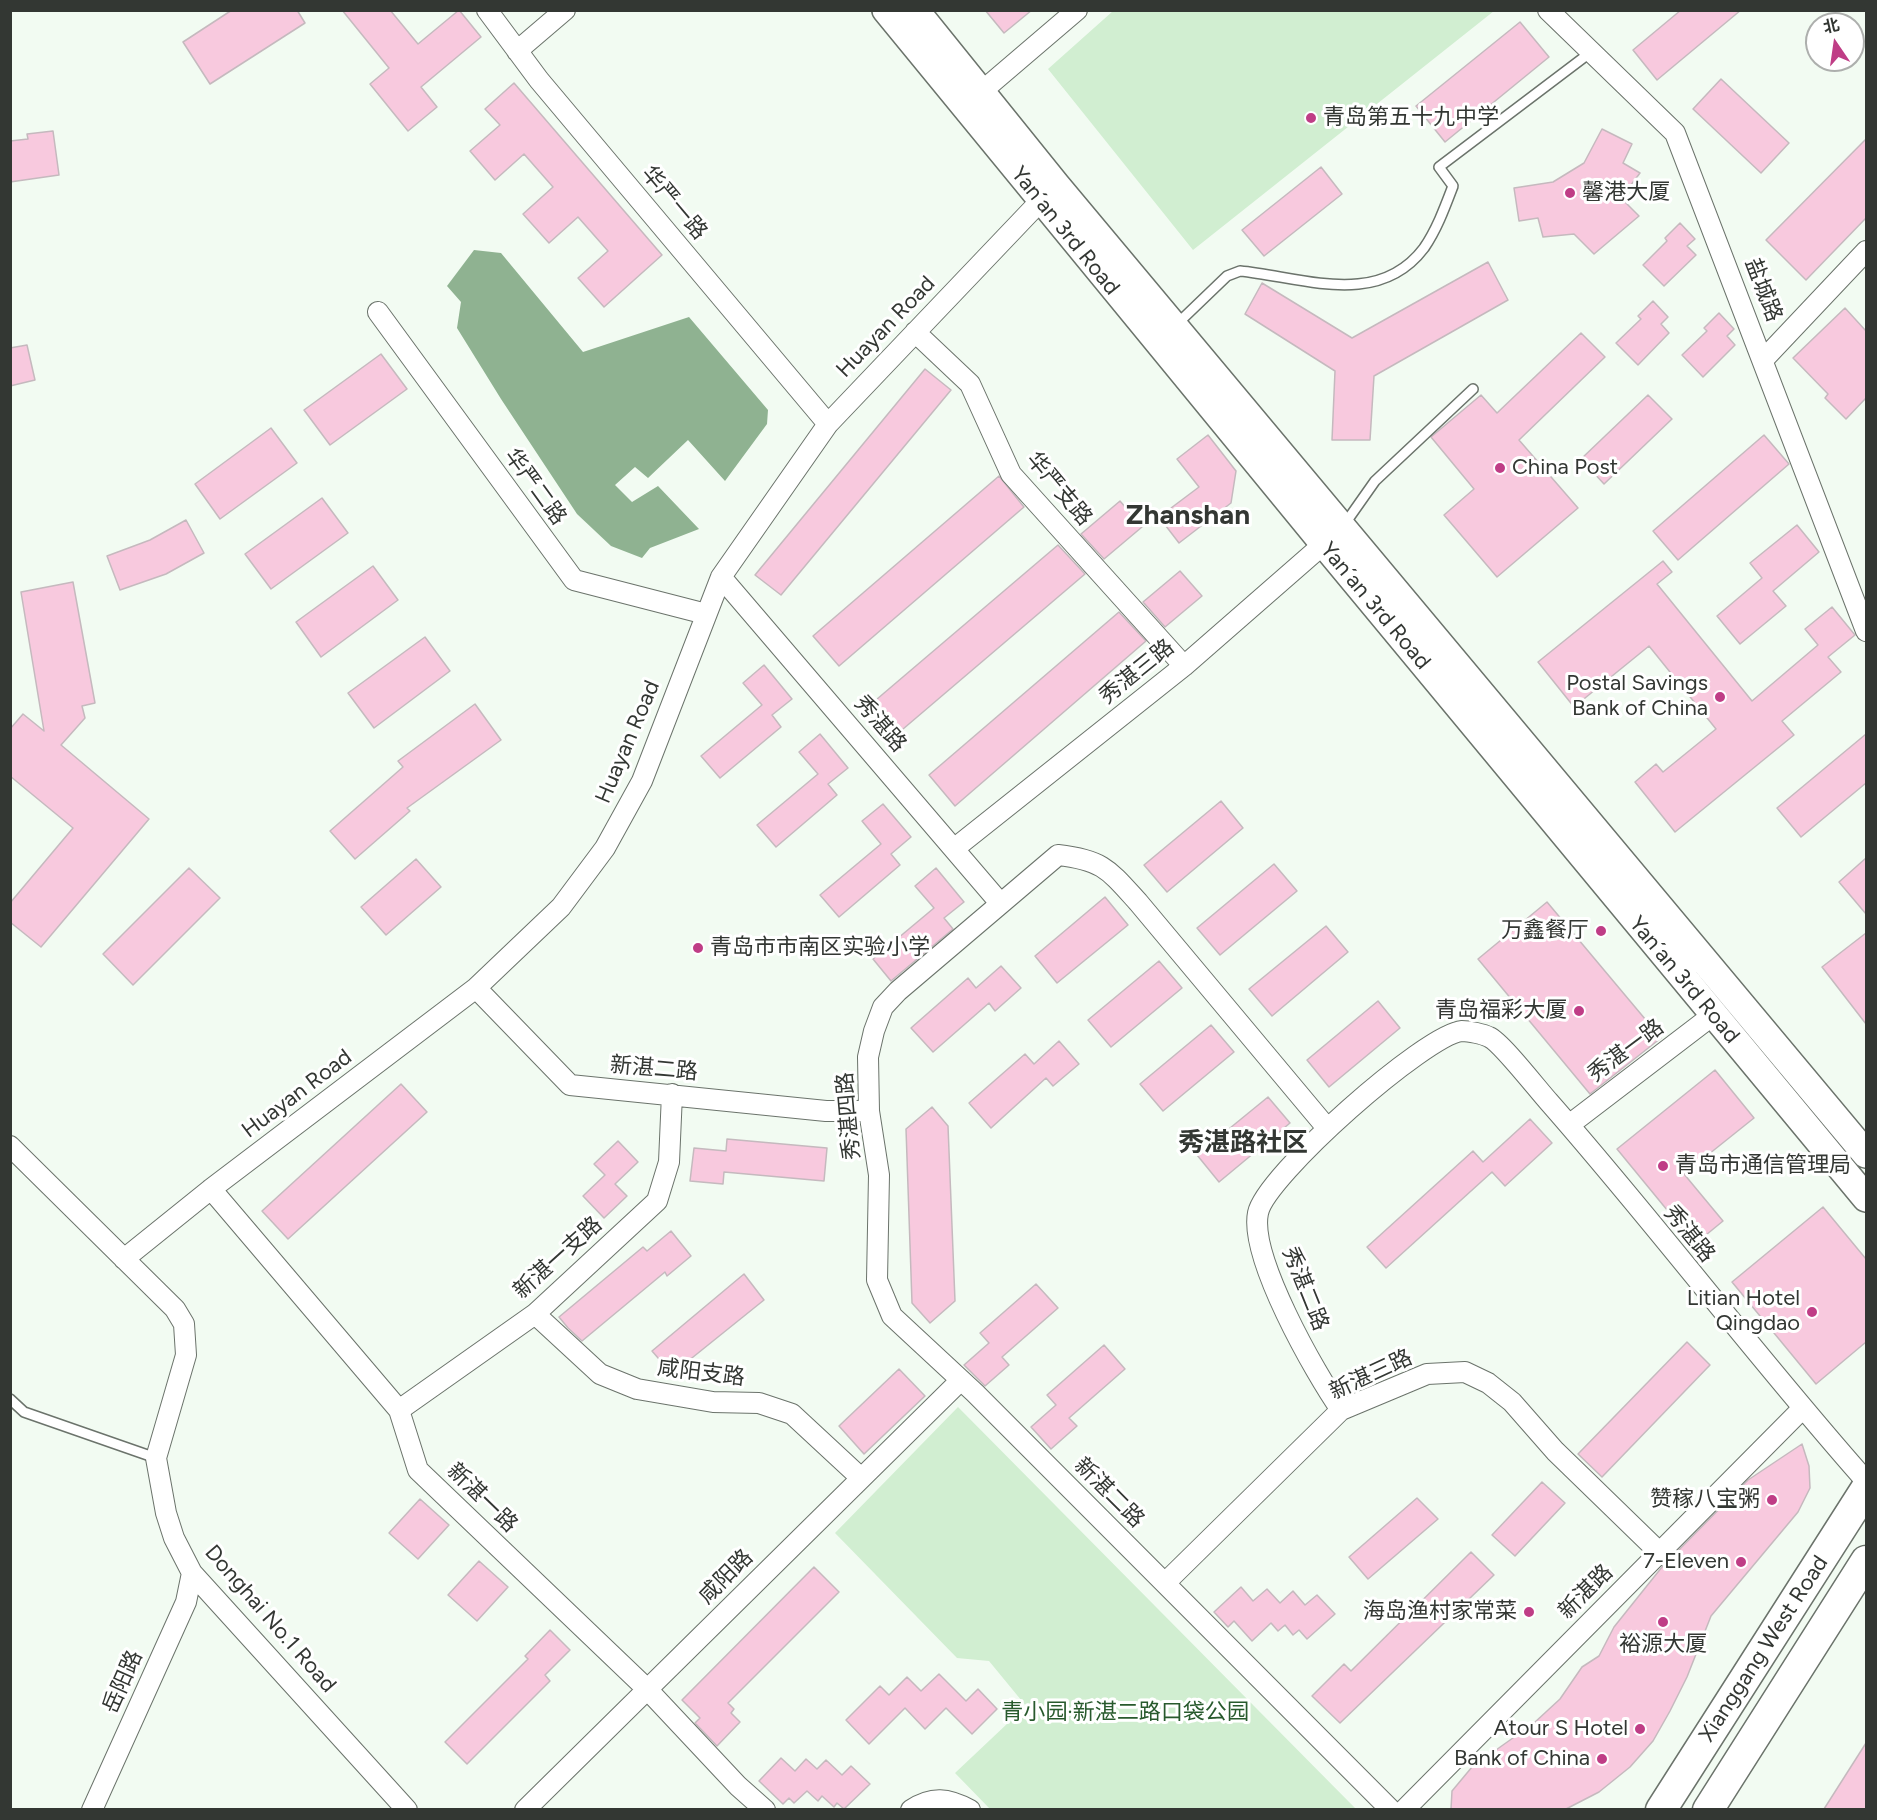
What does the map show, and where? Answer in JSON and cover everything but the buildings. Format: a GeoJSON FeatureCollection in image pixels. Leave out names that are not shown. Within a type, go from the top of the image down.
{"type":"FeatureCollection","features":[{"type":"Feature","properties":{"kind":"main road","name":"Yan´an 3rd Road"},"geometry":{"type":"LineString","coordinates":[[886,10],[1048,193],[1174,327],[1333,536],[1713,1015],[1866,1198]]}},
{"type":"Feature","properties":{"kind":"main road","name":"Yan´an 3rd Road"},"geometry":{"type":"LineString","coordinates":[[915,10],[981,92],[1048,193],[1333,536],[1639,884],[1866,1154]]}},
{"type":"Feature","properties":{"kind":"main road","name":"Xianggang West Road"},"geometry":{"type":"LineString","coordinates":[[1661,1809],[1866,1489]]}},
{"type":"Feature","properties":{"kind":"main road","name":"Xianggang West Road"},"geometry":{"type":"LineString","coordinates":[[1708,1809],[1866,1561]]}},
{"type":"Feature","properties":{"kind":"street","name":"华严一路"},"geometry":{"type":"LineString","coordinates":[[487,10],[517,51],[828,423]]}},
{"type":"Feature","properties":{"kind":"street"},"geometry":{"type":"LineString","coordinates":[[517,51],[565,10]]}},
{"type":"Feature","properties":{"kind":"street"},"geometry":{"type":"LineString","coordinates":[[981,92],[1077,10]]}},
{"type":"Feature","properties":{"kind":"street","name":"盐城路"},"geometry":{"type":"LineString","coordinates":[[1548,10],[1675,133],[1764,359],[1866,631]]}},
{"type":"Feature","properties":{"kind":"street","name":"Huayan Road"},"geometry":{"type":"LineString","coordinates":[[124,1259],[211,1189],[476,988],[561,907],[605,848],[642,781],[721,577],[828,423],[1048,193]]}},
{"type":"Feature","properties":{"kind":"street"},"geometry":{"type":"LineString","coordinates":[[1764,359],[1866,251]]}},
{"type":"Feature","properties":{"kind":"street","name":"华严二路"},"geometry":{"type":"LineString","coordinates":[[378,312],[574,580],[706,614]]}},
{"type":"Feature","properties":{"kind":"street","name":"华严支路"},"geometry":{"type":"LineString","coordinates":[[915,332],[970,384],[1011,474],[1184,666]]}},
{"type":"Feature","properties":{"kind":"street","name":"秀湛三路"},"geometry":{"type":"LineString","coordinates":[[955,848],[1184,666],[1333,536]]}},
{"type":"Feature","properties":{"kind":"street","name":"秀湛路"},"geometry":{"type":"LineString","coordinates":[[721,577],[1000,903]]}},
{"type":"Feature","properties":{"kind":"street","name":"秀湛四路"},"geometry":{"type":"LineString","coordinates":[[879,1175],[869,1111],[868,1057],[883,1007],[981,919],[1058,855],[1085,858],[1108,869],[1242,1024],[1327,1128]]}},
{"type":"Feature","properties":{"kind":"street","name":"新湛二路"},"geometry":{"type":"LineString","coordinates":[[476,988],[570,1085],[826,1111],[869,1111]]}},
{"type":"Feature","properties":{"kind":"street","name":"秀湛一路"},"geometry":{"type":"LineString","coordinates":[[1569,1125],[1713,1015]]}},
{"type":"Feature","properties":{"kind":"street","name":"秀湛路"},"geometry":{"type":"LineString","coordinates":[[1327,1128],[1426,1047],[1462,1031],[1492,1038],[1569,1125],[1802,1409],[1866,1481]]}},
{"type":"Feature","properties":{"kind":"street","name":"新湛一支路"},"geometry":{"type":"LineString","coordinates":[[399,1410],[534,1314],[657,1201],[669,1162],[672,1094]]}},
{"type":"Feature","properties":{"kind":"street","name":"秀湛二路"},"geometry":{"type":"LineString","coordinates":[[1327,1128],[1277,1182],[1258,1212],[1260,1238],[1270,1274],[1288,1317],[1317,1375],[1341,1410]]}},
{"type":"Feature","properties":{"kind":"street","name":"Donghai No.1 Road"},"geometry":{"type":"LineString","coordinates":[[10,1146],[175,1309],[184,1324],[187,1338],[186,1355],[156,1458],[166,1513],[174,1538],[192,1573],[407,1809]]}},
{"type":"Feature","properties":{"kind":"street","name":"新湛二路"},"geometry":{"type":"LineString","coordinates":[[879,1175],[877,1280],[892,1316],[961,1380],[1391,1809]]}},
{"type":"Feature","properties":{"kind":"street","name":"新湛一路"},"geometry":{"type":"LineString","coordinates":[[211,1189],[399,1410],[418,1470],[647,1689],[738,1786],[765,1809]]}},
{"type":"Feature","properties":{"kind":"street","name":"咸阳支路"},"geometry":{"type":"LineString","coordinates":[[534,1314],[600,1374],[637,1389],[713,1402],[759,1403],[792,1414],[861,1478]]}},
{"type":"Feature","properties":{"kind":"street","name":"新湛三路"},"geometry":{"type":"LineString","coordinates":[[1165,1583],[1341,1410],[1427,1374],[1465,1372],[1488,1383],[1512,1402],[1533,1429],[1659,1552]]}},
{"type":"Feature","properties":{"kind":"street","name":"咸阳路"},"geometry":{"type":"LineString","coordinates":[[525,1809],[961,1380]]}},
{"type":"Feature","properties":{"kind":"street","name":"新湛路"},"geometry":{"type":"LineString","coordinates":[[1404,1809],[1802,1409]]}},
{"type":"Feature","properties":{"kind":"street","name":"岳阳路"},"geometry":{"type":"LineString","coordinates":[[92,1809],[186,1602],[192,1573]]}},
{"type":"Feature","properties":{"kind":"street"},"geometry":{"type":"LineString","coordinates":[[911,1809],[924,1801],[950,1799],[970,1809]]}},
{"type":"Feature","properties":{"kind":"lane"},"geometry":{"type":"LineString","coordinates":[[1174,327],[1227,276],[1240,271],[1342,286],[1380,280],[1398,272],[1424,247],[1437,225],[1453,186],[1439,167],[1592,51]]}},
{"type":"Feature","properties":{"kind":"lane"},"geometry":{"type":"LineString","coordinates":[[1333,536],[1375,481],[1473,389]]}},
{"type":"Feature","properties":{"kind":"lane"},"geometry":{"type":"LineString","coordinates":[[10,1399],[24,1412],[156,1458]]}},
{"type":"Feature","properties":{"kind":"green space"},"geometry":{"type":"Polygon","coordinates":[[[1113,11],[1494,11],[1193,250],[1048,69],[1113,11]]]}},
{"type":"Feature","properties":{"kind":"green space","name":"青小园·新湛二路口袋公园"},"geometry":{"type":"Polygon","coordinates":[[[958,1407],[1356,1809],[990,1809],[955,1773],[1026,1706],[989,1661],[957,1658],[835,1533],[958,1407]]]}},
{"type":"Feature","properties":{"kind":"shaded area"},"geometry":{"type":"Polygon","coordinates":[[[474,250],[501,253],[583,352],[689,317],[768,410],[767,424],[725,481],[688,440],[648,478],[635,467],[615,485],[632,502],[658,486],[699,529],[650,548],[642,558],[611,546],[577,514],[457,328],[461,302],[447,286],[474,250]]]}},
{"type":"Feature","properties":{"kind":"place","name":"青岛第五十九中学"},"geometry":{"type":"Point","coordinates":[1311,118]}},
{"type":"Feature","properties":{"kind":"place","name":"馨港大厦"},"geometry":{"type":"Point","coordinates":[1570,193]}},
{"type":"Feature","properties":{"kind":"place","name":"China Post"},"geometry":{"type":"Point","coordinates":[1500,468]}},
{"type":"Feature","properties":{"kind":"place","name":"Postal Savings Bank of China"},"geometry":{"type":"Point","coordinates":[1720,697]}},
{"type":"Feature","properties":{"kind":"place","name":"万鑫餐厅"},"geometry":{"type":"Point","coordinates":[1601,931]}},
{"type":"Feature","properties":{"kind":"place","name":"青岛市市南区实验小学"},"geometry":{"type":"Point","coordinates":[698,948]}},
{"type":"Feature","properties":{"kind":"place","name":"青岛福彩大厦"},"geometry":{"type":"Point","coordinates":[1579,1011]}},
{"type":"Feature","properties":{"kind":"place","name":"青岛市通信管理局"},"geometry":{"type":"Point","coordinates":[1663,1166]}},
{"type":"Feature","properties":{"kind":"place","name":"Litian Hotel Qingdao"},"geometry":{"type":"Point","coordinates":[1812,1312]}},
{"type":"Feature","properties":{"kind":"place","name":"赞稼八宝粥"},"geometry":{"type":"Point","coordinates":[1772,1500]}},
{"type":"Feature","properties":{"kind":"place","name":"7-Eleven"},"geometry":{"type":"Point","coordinates":[1741,1562]}},
{"type":"Feature","properties":{"kind":"place","name":"海岛渔村家常菜"},"geometry":{"type":"Point","coordinates":[1529,1612]}},
{"type":"Feature","properties":{"kind":"place","name":"裕源大厦"},"geometry":{"type":"Point","coordinates":[1663,1622]}},
{"type":"Feature","properties":{"kind":"place","name":"Atour S Hotel"},"geometry":{"type":"Point","coordinates":[1640,1729]}},
{"type":"Feature","properties":{"kind":"place","name":"Bank of China"},"geometry":{"type":"Point","coordinates":[1602,1759]}},
{"type":"Feature","properties":{"kind":"district","name":"Zhanshan"},"geometry":{"type":"Point","coordinates":[1188,516]}},
{"type":"Feature","properties":{"kind":"district","name":"秀湛路社区"},"geometry":{"type":"Point","coordinates":[1243,1143]}}]}
